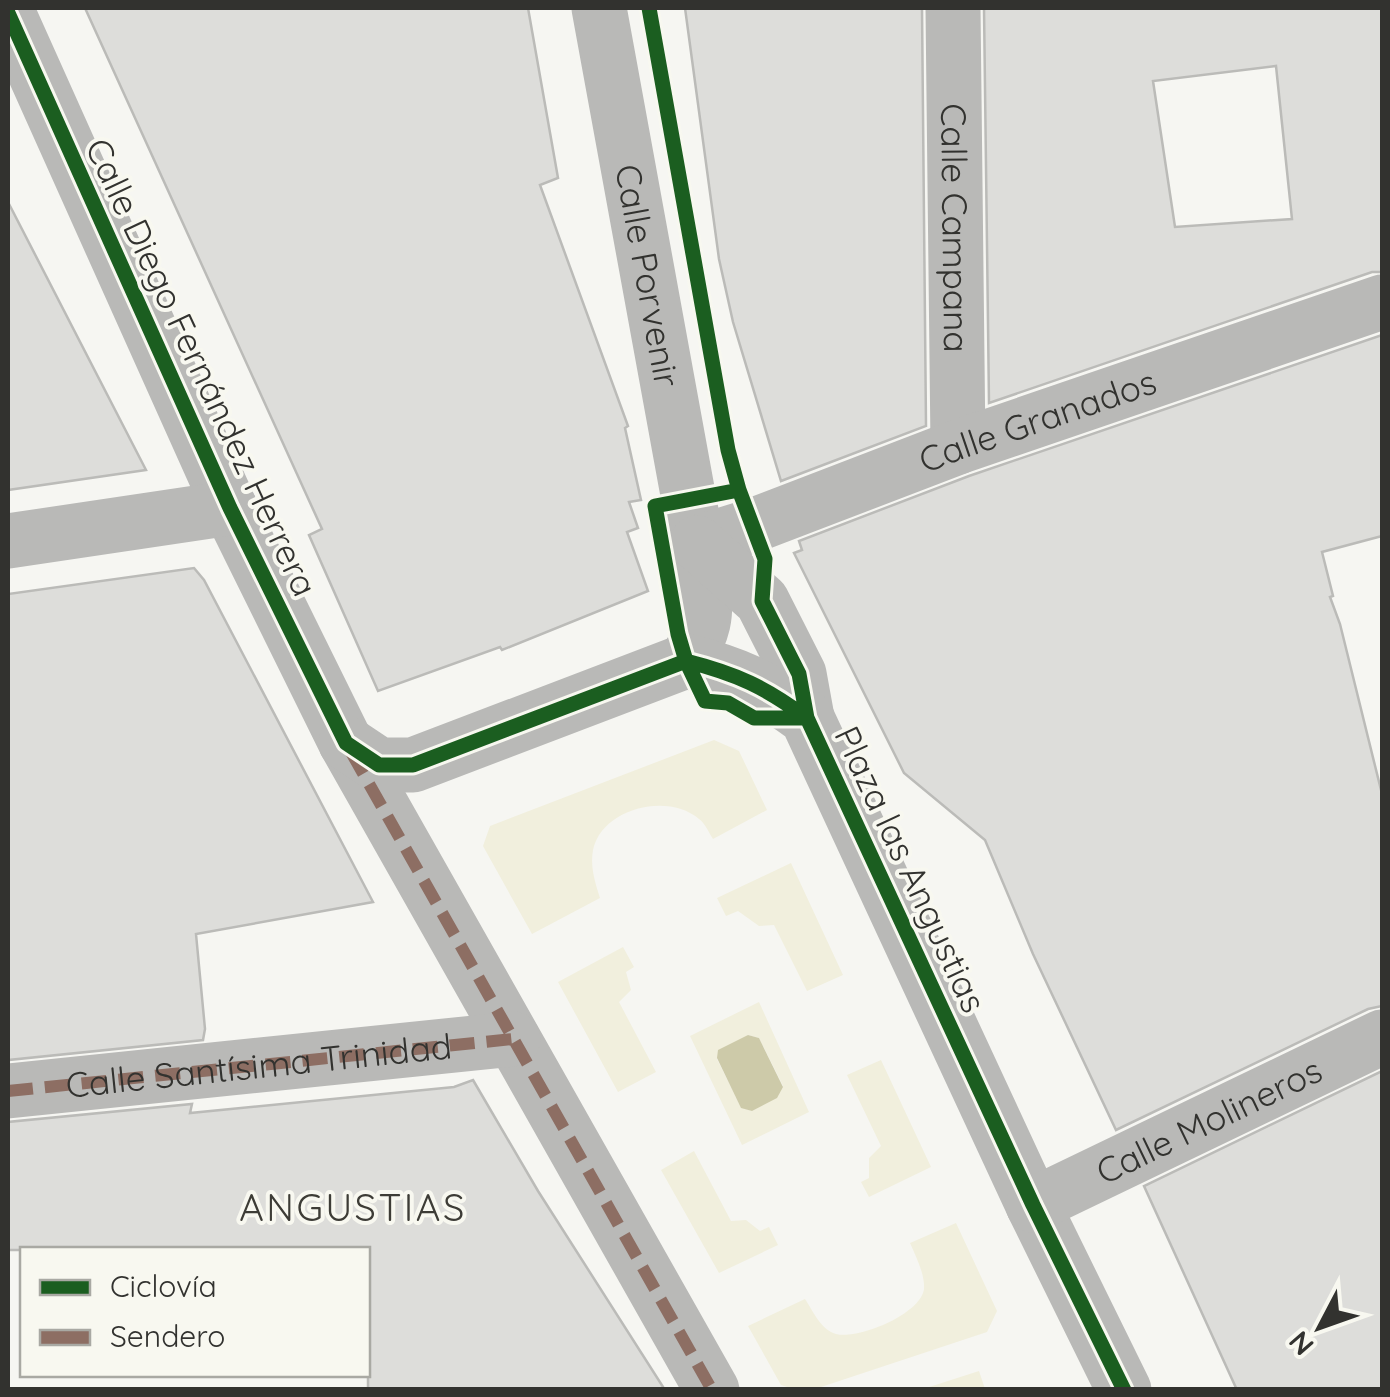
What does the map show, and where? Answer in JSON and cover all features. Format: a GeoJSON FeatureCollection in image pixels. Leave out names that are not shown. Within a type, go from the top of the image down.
{"type":"FeatureCollection","features":[{"type":"Feature","properties":{"kind":"street","name":"Calle Porvenir"},"geometry":{"type":"LineString","coordinates":[[599,8],[707,614],[686,661]]}},
{"type":"Feature","properties":{"kind":"street","name":"Calle Campana"},"geometry":{"type":"LineString","coordinates":[[953,8],[958,447]]}},
{"type":"Feature","properties":{"kind":"street","name":"Calle Diego Fernández Herrera"},"geometry":{"type":"LineString","coordinates":[[8,13],[230,508],[346,743]]}},
{"type":"Feature","properties":{"kind":"street","name":"Calle Granados"},"geometry":{"type":"LineString","coordinates":[[697,543],[752,526],[958,447],[1382,302]]}},
{"type":"Feature","properties":{"kind":"street"},"geometry":{"type":"LineString","coordinates":[[8,541],[230,508]]}},
{"type":"Feature","properties":{"kind":"street"},"geometry":{"type":"LineString","coordinates":[[697,543],[762,601],[799,674],[807,718]]}},
{"type":"Feature","properties":{"kind":"street"},"geometry":{"type":"LineString","coordinates":[[346,743],[379,765],[413,765],[686,661]]}},
{"type":"Feature","properties":{"kind":"street","name":"Plaza las Angustias"},"geometry":{"type":"LineString","coordinates":[[686,661],[726,671],[768,690],[807,718],[1033,1205],[1124,1390]]}},
{"type":"Feature","properties":{"kind":"street"},"geometry":{"type":"LineString","coordinates":[[346,743],[712,1390]]}},
{"type":"Feature","properties":{"kind":"street","name":"Calle Molineros"},"geometry":{"type":"LineString","coordinates":[[1033,1205],[1382,1038]]}},
{"type":"Feature","properties":{"kind":"street","name":"Calle Santísima Trinidad"},"geometry":{"type":"LineString","coordinates":[[8,1091],[513,1039]]}},
{"type":"Feature","properties":{"kind":"shaded area"},"geometry":{"type":"Polygon","coordinates":[[[714,740],[739,751],[767,810],[713,839],[699,819],[671,807],[654,806],[622,815],[599,836],[593,850],[600,898],[532,934],[483,846],[490,826],[714,740]]]}},
{"type":"Feature","properties":{"kind":"shaded area"},"geometry":{"type":"Polygon","coordinates":[[[791,863],[843,975],[807,991],[774,925],[759,926],[738,911],[726,916],[717,898],[791,863]]]}},
{"type":"Feature","properties":{"kind":"shaded area"},"geometry":{"type":"Polygon","coordinates":[[[623,947],[634,967],[626,972],[631,990],[619,1002],[656,1072],[618,1092],[558,982],[623,947]]]}},
{"type":"Feature","properties":{"kind":"shaded area"},"geometry":{"type":"Polygon","coordinates":[[[759,1002],[809,1112],[742,1145],[690,1036],[759,1002]],[[748,1035],[717,1059],[741,1107],[752,1111],[777,1095],[783,1086],[759,1038],[748,1035]]]}},
{"type":"Feature","properties":{"kind":"shaded area"},"geometry":{"type":"Polygon","coordinates":[[[748,1035],[759,1038],[783,1087],[777,1098],[752,1111],[741,1108],[717,1058],[718,1050],[748,1035]]]}},
{"type":"Feature","properties":{"kind":"shaded area"},"geometry":{"type":"Polygon","coordinates":[[[881,1060],[931,1167],[869,1197],[861,1182],[869,1178],[869,1158],[881,1146],[847,1075],[881,1060]]]}},
{"type":"Feature","properties":{"kind":"shaded area"},"geometry":{"type":"Polygon","coordinates":[[[694,1151],[731,1221],[746,1220],[760,1231],[769,1227],[778,1245],[719,1273],[661,1170],[694,1151]]]}},
{"type":"Feature","properties":{"kind":"shaded area"},"geometry":{"type":"Polygon","coordinates":[[[956,1223],[997,1311],[987,1332],[815,1389],[781,1385],[748,1326],[805,1299],[822,1324],[836,1334],[859,1333],[887,1323],[912,1307],[924,1289],[922,1272],[910,1243],[956,1223]]]}},
{"type":"Feature","properties":{"kind":"shaded area"},"geometry":{"type":"Polygon","coordinates":[[[979,1371],[985,1389],[923,1389],[979,1371]]]}},
{"type":"Feature","properties":{"kind":"building"},"geometry":{"type":"Polygon","coordinates":[[[85,8],[528,8],[558,178],[540,185],[628,426],[625,428],[641,500],[629,502],[638,528],[627,532],[648,591],[502,650],[500,647],[378,691],[309,535],[322,529],[85,8]]]}},
{"type":"Feature","properties":{"kind":"building"},"geometry":{"type":"Polygon","coordinates":[[[685,8],[922,8],[926,426],[781,481],[733,322],[719,259],[685,8]]]}},
{"type":"Feature","properties":{"kind":"building"},"geometry":{"type":"Polygon","coordinates":[[[984,8],[1382,8],[1382,272],[1372,272],[989,403],[984,8]],[[1276,66],[1153,81],[1175,227],[1292,219],[1276,66]]]}},
{"type":"Feature","properties":{"kind":"building"},"geometry":{"type":"Polygon","coordinates":[[[8,202],[146,470],[8,490],[8,202]]]}},
{"type":"Feature","properties":{"kind":"building"},"geometry":{"type":"Polygon","coordinates":[[[1382,335],[1382,536],[1322,552],[1333,596],[1330,597],[1382,794],[1382,1006],[1368,1009],[1116,1130],[1033,954],[985,840],[904,773],[794,553],[802,550],[799,541],[969,476],[1382,335]]]}},
{"type":"Feature","properties":{"kind":"building"},"geometry":{"type":"Polygon","coordinates":[[[194,568],[204,580],[373,902],[196,934],[203,1040],[8,1060],[8,594],[194,568]]]}},
{"type":"Feature","properties":{"kind":"building"},"geometry":{"type":"Polygon","coordinates":[[[1382,1071],[1382,1390],[1237,1390],[1144,1186],[1382,1071]]]}},
{"type":"Feature","properties":{"kind":"building"},"geometry":{"type":"Polygon","coordinates":[[[473,1080],[538,1191],[665,1390],[368,1390],[370,1247],[8,1250],[8,1122],[192,1104],[190,1113],[454,1087],[473,1080]]]}},
{"type":"Feature","properties":{"kind":"marked path"},"geometry":{"type":"LineString","coordinates":[[351,752],[712,1390]]}},
{"type":"Feature","properties":{"kind":"marked path"},"geometry":{"type":"LineString","coordinates":[[8,1091],[513,1039]]}},
{"type":"Feature","properties":{"kind":"cycle path"},"geometry":{"type":"LineString","coordinates":[[649,8],[728,450],[765,559],[762,601],[799,674],[807,718]]}},
{"type":"Feature","properties":{"kind":"cycle path"},"geometry":{"type":"LineString","coordinates":[[8,13],[230,508],[346,743],[379,765],[413,765],[686,661],[750,683],[807,718],[1033,1205],[1124,1390]]}},
{"type":"Feature","properties":{"kind":"cycle path"},"geometry":{"type":"LineString","coordinates":[[739,490],[655,506],[686,661],[705,701],[728,703],[754,718],[807,718]]}},
{"type":"Feature","properties":{"kind":"district","name":"ANGUSTIAS"},"geometry":{"type":"Point","coordinates":[353,1207]}}]}
